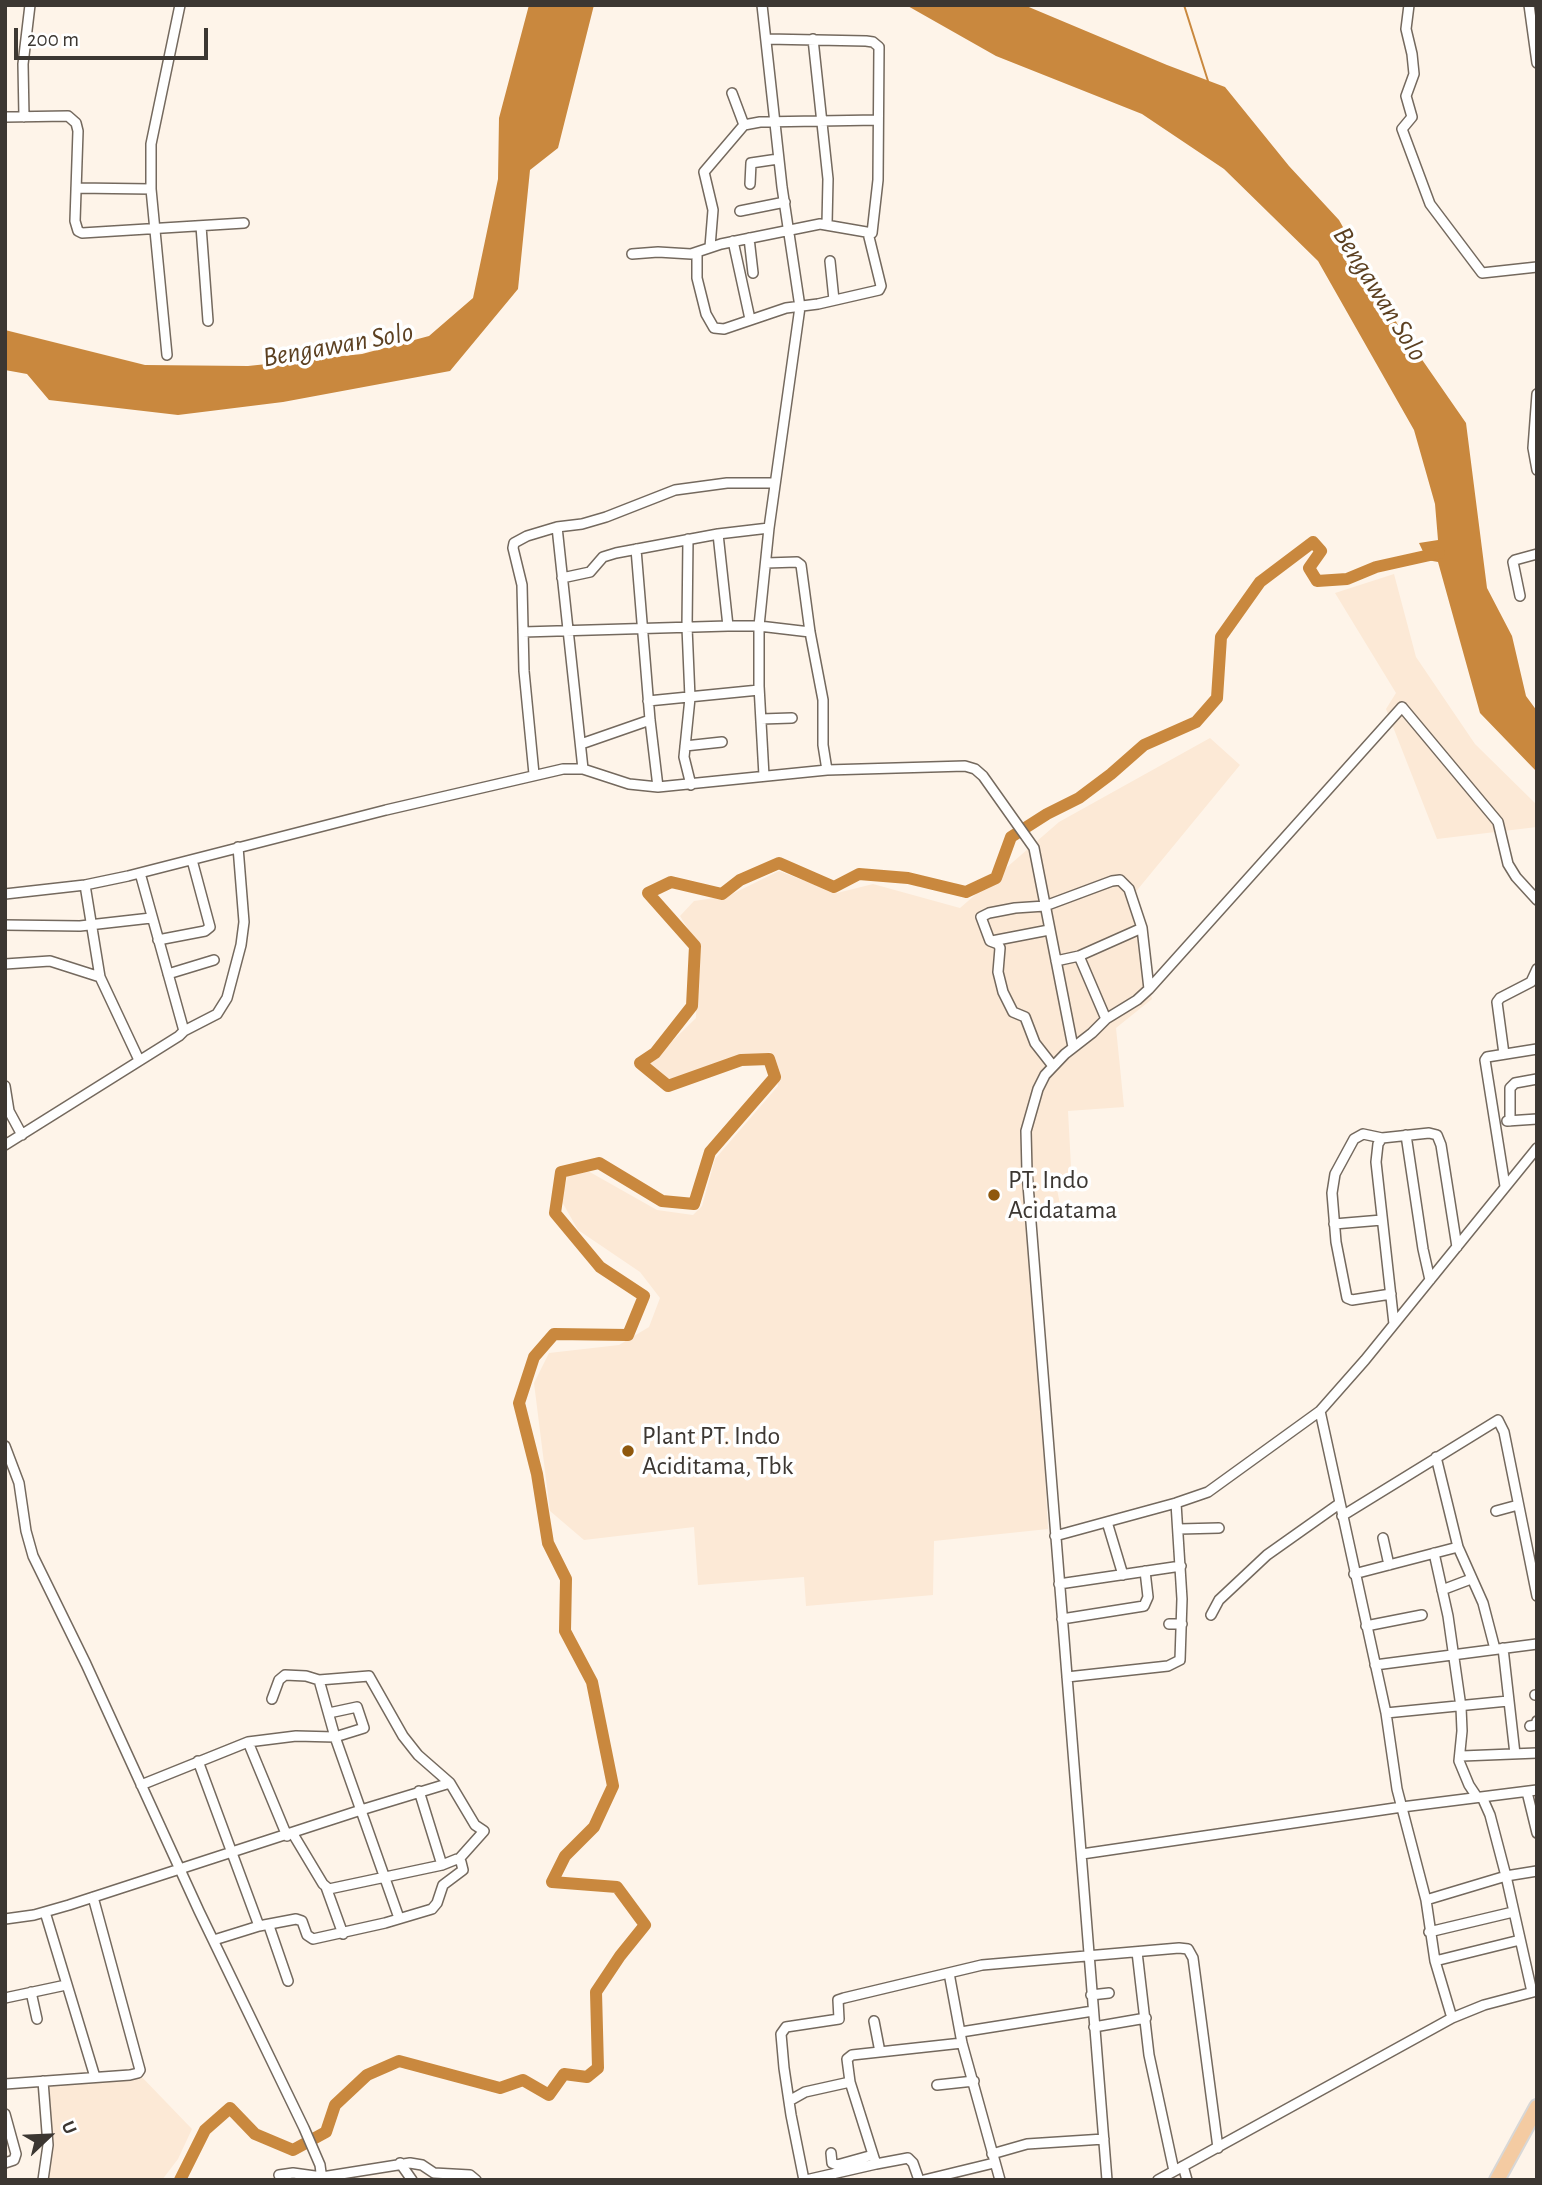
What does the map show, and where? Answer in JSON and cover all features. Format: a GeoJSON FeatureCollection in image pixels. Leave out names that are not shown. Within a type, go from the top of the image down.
{"type":"FeatureCollection","features":[{"type":"Feature","properties":{"kind":"highway"},"geometry":{"type":"LineString","coordinates":[[1497,2180],[1537,2107]]}},
{"type":"Feature","properties":{"kind":"highway"},"geometry":{"type":"LineString","coordinates":[[1505,2180],[1537,2122]]}},
{"type":"Feature","properties":{"kind":"street"},"geometry":{"type":"LineString","coordinates":[[24,117],[23,49],[30,5]]}},
{"type":"Feature","properties":{"kind":"street"},"geometry":{"type":"LineString","coordinates":[[167,355],[151,189],[151,144],[180,5]]}},
{"type":"Feature","properties":{"kind":"street"},"geometry":{"type":"LineString","coordinates":[[762,5],[768,39],[778,159],[800,307],[769,528],[759,626],[759,690],[764,776]]}},
{"type":"Feature","properties":{"kind":"street"},"geometry":{"type":"LineString","coordinates":[[1409,5],[1406,29],[1414,74],[1406,96],[1412,117],[1402,129],[1436,212],[1482,273],[1537,267]]}},
{"type":"Feature","properties":{"kind":"street"},"geometry":{"type":"LineString","coordinates":[[1529,5],[1537,63]]}},
{"type":"Feature","properties":{"kind":"street"},"geometry":{"type":"LineString","coordinates":[[632,254],[697,252],[749,238],[827,224],[872,233],[878,180],[881,87],[879,47],[873,42],[768,39]]}},
{"type":"Feature","properties":{"kind":"street"},"geometry":{"type":"LineString","coordinates":[[813,39],[828,179],[827,224]]}},
{"type":"Feature","properties":{"kind":"street"},"geometry":{"type":"LineString","coordinates":[[732,93],[744,125]]}},
{"type":"Feature","properties":{"kind":"street"},"geometry":{"type":"LineString","coordinates":[[5,117],[68,116],[76,123],[75,222],[78,231],[244,223]]}},
{"type":"Feature","properties":{"kind":"street"},"geometry":{"type":"LineString","coordinates":[[710,247],[713,210],[704,172],[744,125],[753,122],[878,120]]}},
{"type":"Feature","properties":{"kind":"street"},"geometry":{"type":"LineString","coordinates":[[750,184],[751,163],[778,159]]}},
{"type":"Feature","properties":{"kind":"street"},"geometry":{"type":"LineString","coordinates":[[76,188],[151,189]]}},
{"type":"Feature","properties":{"kind":"street"},"geometry":{"type":"LineString","coordinates":[[740,211],[785,202]]}},
{"type":"Feature","properties":{"kind":"street"},"geometry":{"type":"LineString","coordinates":[[201,226],[208,321]]}},
{"type":"Feature","properties":{"kind":"street"},"geometry":{"type":"LineString","coordinates":[[697,252],[700,293],[711,325],[724,329],[786,308],[881,289],[868,233]]}},
{"type":"Feature","properties":{"kind":"street"},"geometry":{"type":"LineString","coordinates":[[749,238],[753,273]]}},
{"type":"Feature","properties":{"kind":"street"},"geometry":{"type":"LineString","coordinates":[[733,242],[750,319]]}},
{"type":"Feature","properties":{"kind":"street"},"geometry":{"type":"LineString","coordinates":[[830,261],[834,300]]}},
{"type":"Feature","properties":{"kind":"street"},"geometry":{"type":"LineString","coordinates":[[1537,394],[1533,436],[1537,470]]}},
{"type":"Feature","properties":{"kind":"street"},"geometry":{"type":"LineString","coordinates":[[534,774],[526,695],[522,584],[514,543],[527,536],[558,527],[596,520],[654,496],[683,489],[727,483],[775,483]]}},
{"type":"Feature","properties":{"kind":"street"},"geometry":{"type":"LineString","coordinates":[[558,527],[583,769]]}},
{"type":"Feature","properties":{"kind":"street"},"geometry":{"type":"LineString","coordinates":[[562,578],[590,572],[603,557],[636,549],[769,528]]}},
{"type":"Feature","properties":{"kind":"street"},"geometry":{"type":"LineString","coordinates":[[718,534],[728,626]]}},
{"type":"Feature","properties":{"kind":"street"},"geometry":{"type":"LineString","coordinates":[[688,539],[687,627],[690,698],[684,762],[691,785]]}},
{"type":"Feature","properties":{"kind":"street"},"geometry":{"type":"LineString","coordinates":[[636,549],[658,787]]}},
{"type":"Feature","properties":{"kind":"street"},"geometry":{"type":"LineString","coordinates":[[1520,596],[1513,561],[1537,554]]}},
{"type":"Feature","properties":{"kind":"street"},"geometry":{"type":"LineString","coordinates":[[765,563],[800,563],[823,700],[822,746],[827,770]]}},
{"type":"Feature","properties":{"kind":"street"},"geometry":{"type":"LineString","coordinates":[[523,632],[728,626],[759,626],[810,632]]}},
{"type":"Feature","properties":{"kind":"street"},"geometry":{"type":"LineString","coordinates":[[648,701],[759,690]]}},
{"type":"Feature","properties":{"kind":"street"},"geometry":{"type":"LineString","coordinates":[[1107,2180],[1026,1143],[1027,1125],[1038,1089],[1045,1075],[1073,1047],[1093,1033],[1106,1019],[1137,1000],[1149,989],[1402,707],[1499,822],[1508,864],[1537,900]]}},
{"type":"Feature","properties":{"kind":"street"},"geometry":{"type":"LineString","coordinates":[[761,719],[793,718]]}},
{"type":"Feature","properties":{"kind":"street"},"geometry":{"type":"LineString","coordinates":[[581,744],[650,720]]}},
{"type":"Feature","properties":{"kind":"street"},"geometry":{"type":"LineString","coordinates":[[685,746],[722,742]]}},
{"type":"Feature","properties":{"kind":"street"},"geometry":{"type":"LineString","coordinates":[[5,894],[85,885],[140,873],[239,846],[563,769],[583,769],[629,784],[658,787],[827,770],[965,766],[975,769],[983,776],[1026,833],[1036,852],[1073,1047]]}},
{"type":"Feature","properties":{"kind":"street"},"geometry":{"type":"LineString","coordinates":[[5,1145],[184,1031],[217,1014],[227,998],[243,932],[245,913],[239,846]]}},
{"type":"Feature","properties":{"kind":"street"},"geometry":{"type":"LineString","coordinates":[[158,940],[205,932],[210,927],[192,860]]}},
{"type":"Feature","properties":{"kind":"street"},"geometry":{"type":"LineString","coordinates":[[140,873],[184,1031]]}},
{"type":"Feature","properties":{"kind":"street"},"geometry":{"type":"LineString","coordinates":[[1053,1066],[1035,1043],[1025,1017],[1013,1012],[1003,992],[998,972],[1000,948],[998,944],[990,941],[981,917],[1015,908],[1045,906],[1120,880],[1129,889],[1142,928],[1149,989]]}},
{"type":"Feature","properties":{"kind":"street"},"geometry":{"type":"LineString","coordinates":[[85,885],[100,976],[139,1060]]}},
{"type":"Feature","properties":{"kind":"street"},"geometry":{"type":"LineString","coordinates":[[5,925],[93,925],[151,918]]}},
{"type":"Feature","properties":{"kind":"street"},"geometry":{"type":"LineString","coordinates":[[1056,961],[1079,956],[1142,928]]}},
{"type":"Feature","properties":{"kind":"street"},"geometry":{"type":"LineString","coordinates":[[990,941],[1049,930]]}},
{"type":"Feature","properties":{"kind":"street"},"geometry":{"type":"LineString","coordinates":[[1079,956],[1106,1019]]}},
{"type":"Feature","properties":{"kind":"street"},"geometry":{"type":"LineString","coordinates":[[168,974],[214,960]]}},
{"type":"Feature","properties":{"kind":"street"},"geometry":{"type":"LineString","coordinates":[[5,964],[50,961],[100,976]]}},
{"type":"Feature","properties":{"kind":"street"},"geometry":{"type":"LineString","coordinates":[[1504,1054],[1497,1002],[1500,998],[1535,984],[1537,969]]}},
{"type":"Feature","properties":{"kind":"street"},"geometry":{"type":"LineString","coordinates":[[1505,1186],[1485,1060],[1488,1057],[1537,1049]]}},
{"type":"Feature","properties":{"kind":"street"},"geometry":{"type":"LineString","coordinates":[[1510,1121],[1510,1088],[1515,1083],[1537,1079]]}},
{"type":"Feature","properties":{"kind":"street"},"geometry":{"type":"LineString","coordinates":[[5,1086],[9,1111],[22,1135]]}},
{"type":"Feature","properties":{"kind":"street"},"geometry":{"type":"LineString","coordinates":[[1496,1122],[1537,1119]]}},
{"type":"Feature","properties":{"kind":"street"},"geometry":{"type":"LineString","coordinates":[[1391,1294],[1352,1300],[1347,1298],[1334,1224],[1333,1180],[1351,1143],[1360,1135],[1382,1138],[1434,1133],[1440,1139],[1457,1247]]}},
{"type":"Feature","properties":{"kind":"street"},"geometry":{"type":"LineString","coordinates":[[1406,1135],[1430,1280]]}},
{"type":"Feature","properties":{"kind":"street"},"geometry":{"type":"LineString","coordinates":[[1382,1138],[1376,1153],[1394,1324]]}},
{"type":"Feature","properties":{"kind":"street"},"geometry":{"type":"LineString","coordinates":[[1055,1536],[1175,1503],[1214,1488],[1320,1411],[1537,1148]]}},
{"type":"Feature","properties":{"kind":"street"},"geometry":{"type":"LineString","coordinates":[[1334,1224],[1382,1220]]}},
{"type":"Feature","properties":{"kind":"street"},"geometry":{"type":"LineString","coordinates":[[1320,1411],[1386,1713],[1394,1772],[1426,1900],[1435,1961],[1452,2018]]}},
{"type":"Feature","properties":{"kind":"street"},"geometry":{"type":"LineString","coordinates":[[1211,1615],[1219,1600],[1267,1555],[1498,1420],[1504,1432],[1537,1596]]}},
{"type":"Feature","properties":{"kind":"street"},"geometry":{"type":"LineString","coordinates":[[5,1446],[16,1470],[33,1556],[198,1911],[307,2136],[320,2165],[322,2178]]}},
{"type":"Feature","properties":{"kind":"street"},"geometry":{"type":"LineString","coordinates":[[1436,1457],[1458,1546],[1499,1648],[1515,1754]]}},
{"type":"Feature","properties":{"kind":"street"},"geometry":{"type":"LineString","coordinates":[[1067,1677],[1177,1663],[1181,1654],[1182,1623],[1179,1529],[1175,1503]]}},
{"type":"Feature","properties":{"kind":"street"},"geometry":{"type":"LineString","coordinates":[[1496,1511],[1518,1505]]}},
{"type":"Feature","properties":{"kind":"street"},"geometry":{"type":"LineString","coordinates":[[1107,1522],[1123,1575]]}},
{"type":"Feature","properties":{"kind":"street"},"geometry":{"type":"LineString","coordinates":[[1179,1529],[1219,1528]]}},
{"type":"Feature","properties":{"kind":"street"},"geometry":{"type":"LineString","coordinates":[[1383,1538],[1389,1565]]}},
{"type":"Feature","properties":{"kind":"street"},"geometry":{"type":"LineString","coordinates":[[1354,1574],[1458,1546]]}},
{"type":"Feature","properties":{"kind":"street"},"geometry":{"type":"LineString","coordinates":[[1158,2180],[1452,2018],[1484,2005],[1534,1992],[1490,1815],[1465,1776],[1460,1761],[1461,1707],[1454,1654],[1434,1553]]}},
{"type":"Feature","properties":{"kind":"street"},"geometry":{"type":"LineString","coordinates":[[1059,1584],[1181,1566]]}},
{"type":"Feature","properties":{"kind":"street"},"geometry":{"type":"LineString","coordinates":[[1062,1619],[1144,1606],[1148,1601],[1145,1571]]}},
{"type":"Feature","properties":{"kind":"street"},"geometry":{"type":"LineString","coordinates":[[1442,1590],[1471,1579]]}},
{"type":"Feature","properties":{"kind":"street"},"geometry":{"type":"LineString","coordinates":[[1366,1626],[1422,1615]]}},
{"type":"Feature","properties":{"kind":"street"},"geometry":{"type":"LineString","coordinates":[[1169,1624],[1182,1623]]}},
{"type":"Feature","properties":{"kind":"street"},"geometry":{"type":"LineString","coordinates":[[1375,1665],[1537,1644]]}},
{"type":"Feature","properties":{"kind":"street"},"geometry":{"type":"LineString","coordinates":[[272,1699],[276,1685],[285,1675],[319,1680],[369,1676],[403,1736],[418,1755],[450,1783],[475,1825],[484,1831],[459,1859],[334,1888],[326,1887]]}},
{"type":"Feature","properties":{"kind":"street"},"geometry":{"type":"LineString","coordinates":[[319,1680],[335,1737],[399,1918]]}},
{"type":"Feature","properties":{"kind":"street"},"geometry":{"type":"LineString","coordinates":[[1386,1713],[1508,1701]]}},
{"type":"Feature","properties":{"kind":"street"},"geometry":{"type":"LineString","coordinates":[[141,1785],[248,1742],[296,1737],[335,1737],[364,1728],[356,1707],[329,1713]]}},
{"type":"Feature","properties":{"kind":"street"},"geometry":{"type":"LineString","coordinates":[[248,1742],[290,1835],[326,1887],[343,1934]]}},
{"type":"Feature","properties":{"kind":"street"},"geometry":{"type":"LineString","coordinates":[[1462,1756],[1537,1752]]}},
{"type":"Feature","properties":{"kind":"street"},"geometry":{"type":"LineString","coordinates":[[198,1761],[232,1853],[288,1981]]}},
{"type":"Feature","properties":{"kind":"street"},"geometry":{"type":"LineString","coordinates":[[5,1919],[45,1912],[450,1783]]}},
{"type":"Feature","properties":{"kind":"street"},"geometry":{"type":"LineString","coordinates":[[419,1791],[442,1865]]}},
{"type":"Feature","properties":{"kind":"street"},"geometry":{"type":"LineString","coordinates":[[1082,1854],[1402,1807],[1532,1791],[1537,1833]]}},
{"type":"Feature","properties":{"kind":"street"},"geometry":{"type":"LineString","coordinates":[[214,1940],[298,1919],[302,1921],[311,1938],[343,1934],[399,1918],[435,1906],[443,1885],[462,1871],[459,1859]]}},
{"type":"Feature","properties":{"kind":"street"},"geometry":{"type":"LineString","coordinates":[[1426,1900],[1506,1876],[1537,1871]]}},
{"type":"Feature","properties":{"kind":"street"},"geometry":{"type":"LineString","coordinates":[[5,2084],[138,2073],[140,2067],[93,1897]]}},
{"type":"Feature","properties":{"kind":"street"},"geometry":{"type":"LineString","coordinates":[[45,1912],[95,2077]]}},
{"type":"Feature","properties":{"kind":"street"},"geometry":{"type":"LineString","coordinates":[[1429,1932],[1513,1912]]}},
{"type":"Feature","properties":{"kind":"street"},"geometry":{"type":"LineString","coordinates":[[1435,1961],[1520,1940]]}},
{"type":"Feature","properties":{"kind":"street"},"geometry":{"type":"LineString","coordinates":[[875,2160],[805,2180],[789,2101],[782,2029],[839,2019],[838,2000],[949,1973],[1005,1962],[1179,1948],[1191,1952],[1218,2148]]}},
{"type":"Feature","properties":{"kind":"street"},"geometry":{"type":"LineString","coordinates":[[1137,1952],[1149,2055],[1179,2169],[1187,2180]]}},
{"type":"Feature","properties":{"kind":"street"},"geometry":{"type":"LineString","coordinates":[[949,1973],[962,2043],[1000,2180]]}},
{"type":"Feature","properties":{"kind":"street"},"geometry":{"type":"LineString","coordinates":[[5,1998],[66,1985]]}},
{"type":"Feature","properties":{"kind":"street"},"geometry":{"type":"LineString","coordinates":[[31,1993],[37,2018]]}},
{"type":"Feature","properties":{"kind":"street"},"geometry":{"type":"LineString","coordinates":[[1091,1995],[1109,1993]]}},
{"type":"Feature","properties":{"kind":"street"},"geometry":{"type":"LineString","coordinates":[[961,2032],[1093,2011]]}},
{"type":"Feature","properties":{"kind":"street"},"geometry":{"type":"LineString","coordinates":[[1094,2027],[1146,2018]]}},
{"type":"Feature","properties":{"kind":"street"},"geometry":{"type":"LineString","coordinates":[[874,2021],[880,2052]]}},
{"type":"Feature","properties":{"kind":"street"},"geometry":{"type":"LineString","coordinates":[[875,2160],[850,2082],[846,2062],[848,2057],[962,2043]]}},
{"type":"Feature","properties":{"kind":"street"},"geometry":{"type":"LineString","coordinates":[[43,2081],[48,2145],[43,2180]]}},
{"type":"Feature","properties":{"kind":"street"},"geometry":{"type":"LineString","coordinates":[[937,2085],[974,2081]]}},
{"type":"Feature","properties":{"kind":"street"},"geometry":{"type":"LineString","coordinates":[[789,2101],[804,2092],[850,2082]]}},
{"type":"Feature","properties":{"kind":"street"},"geometry":{"type":"LineString","coordinates":[[5,2114],[16,2154],[14,2160],[5,2163]]}},
{"type":"Feature","properties":{"kind":"street"},"geometry":{"type":"LineString","coordinates":[[924,2180],[1027,2144],[1104,2139]]}},
{"type":"Feature","properties":{"kind":"street"},"geometry":{"type":"LineString","coordinates":[[831,2153],[832,2163],[837,2165],[908,2158],[913,2163],[919,2180]]}},
{"type":"Feature","properties":{"kind":"street"},"geometry":{"type":"LineString","coordinates":[[279,2175],[293,2173],[322,2178],[354,2175],[400,2163],[417,2163],[440,2174],[472,2178]]}},
{"type":"Feature","properties":{"kind":"street"},"geometry":{"type":"LineString","coordinates":[[400,2163],[412,2180]]}},
{"type":"Feature","properties":{"kind":"shaded area"},"geometry":{"type":"Polygon","coordinates":[[[1394,574],[1416,657],[1475,744],[1537,805],[1537,827],[1437,839],[1386,709],[1396,693],[1335,593],[1394,574]]]}},
{"type":"Feature","properties":{"kind":"shaded area"},"geometry":{"type":"Polygon","coordinates":[[[1210,738],[1240,765],[1129,900],[1152,999],[1116,1028],[1124,1107],[1068,1111],[1072,1185],[1057,1189],[1062,1215],[1031,1221],[1048,1529],[934,1541],[933,1595],[806,1606],[804,1577],[698,1585],[694,1527],[584,1540],[550,1511],[534,1383],[549,1353],[619,1345],[649,1327],[660,1298],[640,1272],[578,1230],[561,1200],[568,1175],[588,1171],[657,1210],[693,1215],[702,1206],[715,1159],[778,1086],[771,1052],[666,1080],[648,1065],[696,1018],[698,945],[680,916],[694,901],[728,896],[779,871],[837,893],[873,884],[960,908],[1059,822],[1210,738]]]}},
{"type":"Feature","properties":{"kind":"shaded area"},"geometry":{"type":"Polygon","coordinates":[[[138,2073],[192,2129],[178,2159],[162,2180],[42,2180],[47,2158],[43,2081],[138,2073]]]}},
{"type":"Feature","properties":{"kind":"water"},"geometry":{"type":"Polygon","coordinates":[[[529,5],[594,5],[558,148],[530,170],[518,289],[450,371],[283,402],[178,415],[49,400],[27,374],[5,370],[5,330],[145,365],[248,366],[362,354],[429,336],[473,298],[498,179],[499,118],[529,5]]]}},
{"type":"Feature","properties":{"kind":"water","name":"Bengawan Solo"},"geometry":{"type":"Polygon","coordinates":[[[906,5],[1024,5],[1225,87],[1289,166],[1339,220],[1398,325],[1466,423],[1487,588],[1512,636],[1526,696],[1537,711],[1537,772],[1480,713],[1438,562],[1427,560],[1419,543],[1438,540],[1435,504],[1414,430],[1318,261],[1224,169],[1142,114],[996,56],[906,5]]]}},
{"type":"Feature","properties":{"kind":"waterway"},"geometry":{"type":"LineString","coordinates":[[1184,5],[1208,81]]}},
{"type":"Feature","properties":{"kind":"waterway"},"geometry":{"type":"LineString","coordinates":[[180,2180],[205,2130],[230,2108],[255,2134],[293,2150],[326,2132],[335,2105],[367,2075],[399,2061],[500,2088],[523,2080],[549,2095],[564,2074],[587,2077],[598,2068],[596,1992],[645,1925],[617,1887],[552,1882],[565,1856],[594,1827],[613,1786],[592,1682],[565,1631],[566,1579],[548,1543],[537,1474],[519,1403],[534,1357],[554,1334],[628,1335],[644,1296],[600,1267],[555,1213],[561,1172],[599,1163],[662,1201],[694,1204],[710,1152],[775,1077],[769,1059],[741,1060],[668,1086],[640,1063],[655,1053],[692,1006],[695,946],[648,893],[671,882],[722,894],[740,880],[779,863],[834,887],[859,874],[908,878],[966,892],[996,878],[1011,837],[1079,798],[1144,745],[1196,722],[1217,698],[1221,637],[1260,582],[1313,542],[1321,551],[1309,568],[1317,581],[1347,579],[1376,567],[1439,553]]}},
{"type":"Feature","properties":{"kind":"place","name":"PT. Indo Acidatama"},"geometry":{"type":"Point","coordinates":[994,1195]}},
{"type":"Feature","properties":{"kind":"place","name":"Plant PT. Indo Aciditama, Tbk"},"geometry":{"type":"Point","coordinates":[628,1451]}}]}
